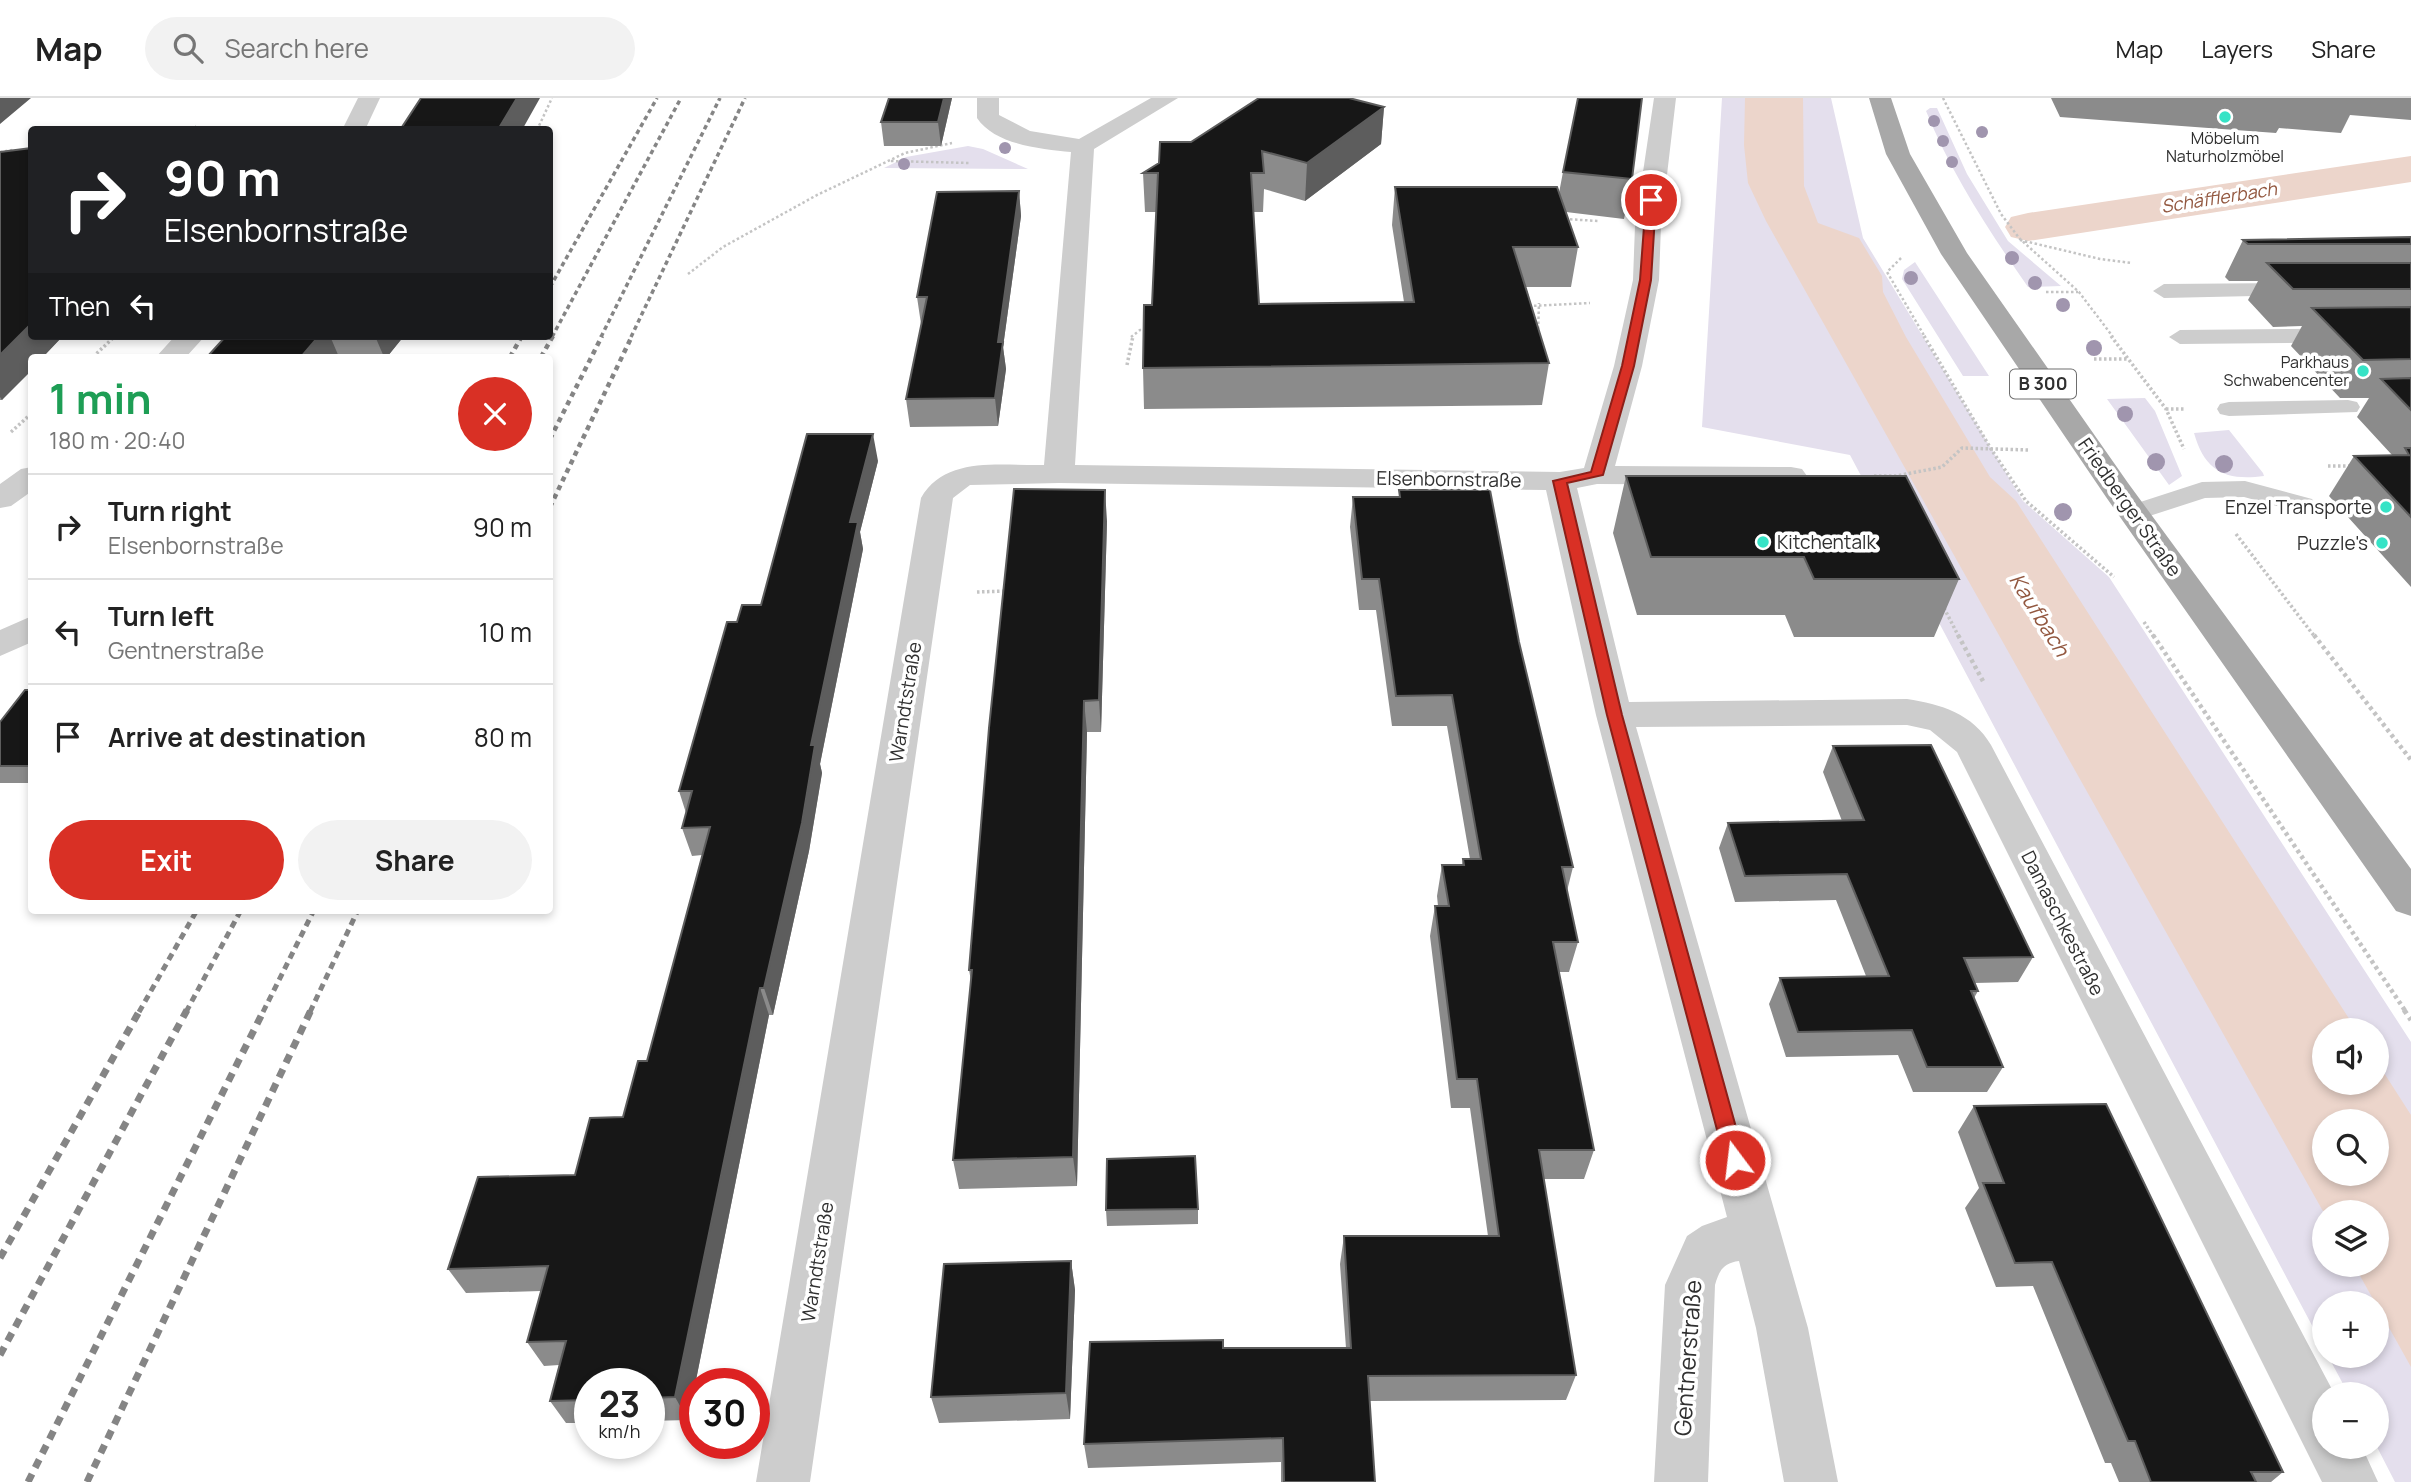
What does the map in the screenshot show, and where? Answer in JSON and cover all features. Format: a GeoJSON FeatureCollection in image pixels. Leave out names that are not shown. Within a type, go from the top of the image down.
{"type":"FeatureCollection","features":[{"type":"Feature","properties":{"kind":"main road","name":"Friedberger Straße"},"geometry":{"type":"LineString","coordinates":[[1880,98],[1898,154],[1933,219],[2133,513],[2411,900]]}},
{"type":"Feature","properties":{"kind":"street"},"geometry":{"type":"LineString","coordinates":[[355,126],[369,98]]}},
{"type":"Feature","properties":{"kind":"street"},"geometry":{"type":"LineString","coordinates":[[988,98],[988,118],[1004,130],[1030,141],[1083,146],[1167,98]]}},
{"type":"Feature","properties":{"kind":"street"},"geometry":{"type":"LineString","coordinates":[[1665,98],[1648,226],[1646,280],[1628,366],[1578,478],[1614,715],[1782,1328],[1811,1482]]}},
{"type":"Feature","properties":{"kind":"street"},"geometry":{"type":"LineString","coordinates":[[1059,474],[1083,146]]}},
{"type":"Feature","properties":{"kind":"street"},"geometry":{"type":"LineString","coordinates":[[173,354],[187,340]]}},
{"type":"Feature","properties":{"kind":"street","name":"Elsenbornstraße"},"geometry":{"type":"LineString","coordinates":[[1059,474],[1840,477]]}},
{"type":"Feature","properties":{"kind":"street","name":"Warndtstraße"},"geometry":{"type":"LineString","coordinates":[[783,1482],[937,499],[941,489],[965,476],[1059,474]]}},
{"type":"Feature","properties":{"kind":"street"},"geometry":{"type":"LineString","coordinates":[[0,645],[28,629]]}},
{"type":"Feature","properties":{"kind":"street","name":"Damaschkestraße"},"geometry":{"type":"LineString","coordinates":[[1614,715],[1907,712],[1926,714],[1946,721],[1962,732],[1972,745],[2312,1406]]}},
{"type":"Feature","properties":{"kind":"street","name":"Gentnerstraße"},"geometry":{"type":"LineString","coordinates":[[1681,1482],[1690,1285],[1696,1261],[1709,1245],[1730,1238],[1756,1238]]}},
{"type":"Feature","properties":{"kind":"street"},"geometry":{"type":"LineString","coordinates":[[2339,1459],[2351,1482]]}},
{"type":"Feature","properties":{"kind":"lane"},"geometry":{"type":"LineString","coordinates":[[2164,291],[2320,289]]}},
{"type":"Feature","properties":{"kind":"lane"},"geometry":{"type":"LineString","coordinates":[[2180,337],[2411,335]]}},
{"type":"Feature","properties":{"kind":"lane"},"geometry":{"type":"LineString","coordinates":[[2229,409],[2360,407]]}},
{"type":"Feature","properties":{"kind":"lane"},"geometry":{"type":"LineString","coordinates":[[2133,513],[2202,490],[2245,489],[2304,505]]}},
{"type":"Feature","properties":{"kind":"path"},"geometry":{"type":"LineString","coordinates":[[539,126],[552,98]]}},
{"type":"Feature","properties":{"kind":"path"},"geometry":{"type":"LineString","coordinates":[[1943,98],[2001,214]]}},
{"type":"Feature","properties":{"kind":"path"},"geometry":{"type":"LineString","coordinates":[[688,274],[723,247],[817,195],[905,153],[1004,130]]}},
{"type":"Feature","properties":{"kind":"path"},"geometry":{"type":"LineString","coordinates":[[0,152],[21,149]]}},
{"type":"Feature","properties":{"kind":"path"},"geometry":{"type":"LineString","coordinates":[[888,161],[983,163]]}},
{"type":"Feature","properties":{"kind":"path"},"geometry":{"type":"LineString","coordinates":[[1560,218],[1648,226]]}},
{"type":"Feature","properties":{"kind":"path"},"geometry":{"type":"LineString","coordinates":[[2020,239],[2100,260],[2134,263]]}},
{"type":"Feature","properties":{"kind":"path"},"geometry":{"type":"LineString","coordinates":[[1901,258],[1887,272],[1991,449],[2025,501],[2113,577],[2121,588]]}},
{"type":"Feature","properties":{"kind":"path"},"geometry":{"type":"LineString","coordinates":[[2046,292],[2079,292]]}},
{"type":"Feature","properties":{"kind":"path"},"geometry":{"type":"LineString","coordinates":[[1527,307],[1539,303],[1598,303]]}},
{"type":"Feature","properties":{"kind":"path"},"geometry":{"type":"LineString","coordinates":[[1538,342],[1539,303]]}},
{"type":"Feature","properties":{"kind":"path"},"geometry":{"type":"LineString","coordinates":[[1127,365],[1131,337],[1140,330],[1159,329]]}},
{"type":"Feature","properties":{"kind":"path"},"geometry":{"type":"LineString","coordinates":[[96,354],[111,340]]}},
{"type":"Feature","properties":{"kind":"path"},"geometry":{"type":"LineString","coordinates":[[2094,359],[2128,359]]}},
{"type":"Feature","properties":{"kind":"path"},"geometry":{"type":"LineString","coordinates":[[7,436],[28,417]]}},
{"type":"Feature","properties":{"kind":"path"},"geometry":{"type":"LineString","coordinates":[[1840,477],[1896,476],[1942,467],[1962,448],[2031,450]]}},
{"type":"Feature","properties":{"kind":"path"},"geometry":{"type":"LineString","coordinates":[[2327,466],[2355,466]]}},
{"type":"Feature","properties":{"kind":"path"},"geometry":{"type":"LineString","coordinates":[[1874,476],[1880,488]]}},
{"type":"Feature","properties":{"kind":"path"},"geometry":{"type":"LineString","coordinates":[[1942,605],[1995,704],[1995,718],[1972,745]]}},
{"type":"Feature","properties":{"kind":"path"},"geometry":{"type":"LineString","coordinates":[[2136,611],[2411,1020]]}},
{"type":"Feature","properties":{"kind":"shaded area"},"geometry":{"type":"Polygon","coordinates":[[[1722,98],[1831,98],[1863,238],[2023,501],[2109,577],[2411,1042],[2411,1482],[2395,1482],[2383,1459],[2389,1459],[2389,1382],[2342,1382],[2334,1368],[2389,1368],[2389,1291],[2312,1291],[2312,1325],[1850,455],[1702,427],[1722,98]]]}},
{"type":"Feature","properties":{"kind":"shaded area"},"geometry":{"type":"Polygon","coordinates":[[[1937,108],[1967,174],[2008,241],[2061,286],[2028,287],[1959,180],[1926,111],[1937,108]]]}},
{"type":"Feature","properties":{"kind":"shaded area"},"geometry":{"type":"Polygon","coordinates":[[[968,146],[983,149],[1028,169],[884,168],[906,157],[968,146]]]}},
{"type":"Feature","properties":{"kind":"shaded area"},"geometry":{"type":"Polygon","coordinates":[[[1915,262],[1989,376],[1963,376],[1902,279],[1904,270],[1915,262]]]}},
{"type":"Feature","properties":{"kind":"shaded area"},"geometry":{"type":"Polygon","coordinates":[[[2145,398],[2155,411],[2182,476],[2169,485],[2107,399],[2145,398]]]}},
{"type":"Feature","properties":{"kind":"shaded area"},"geometry":{"type":"Polygon","coordinates":[[[2229,430],[2264,476],[2228,475],[2211,465],[2204,457],[2194,433],[2229,430]]]}},
{"type":"Feature","properties":{"kind":"water","name":"Kaufbach"},"geometry":{"type":"Polygon","coordinates":[[[1745,98],[1803,98],[1804,186],[1818,223],[1859,238],[1882,276],[1883,292],[1906,337],[1990,477],[2016,501],[2349,1018],[2312,1018],[2312,1095],[2389,1095],[2389,1081],[2411,1115],[2411,1367],[2389,1328],[2389,1291],[2369,1291],[2361,1277],[2389,1277],[2389,1200],[2317,1200],[1766,221],[1748,183],[1744,145],[1745,98]]]}},
{"type":"Feature","properties":{"kind":"building"},"geometry":{"type":"Polygon","coordinates":[[[421,98],[517,98],[500,126],[403,126],[421,98]]]}},
{"type":"Feature","properties":{"kind":"building"},"geometry":{"type":"Polygon","coordinates":[[[889,98],[944,98],[938,122],[881,122],[889,98]]]}},
{"type":"Feature","properties":{"kind":"building"},"geometry":{"type":"Polygon","coordinates":[[[1259,98],[1349,98],[1384,107],[1307,163],[1262,151],[1264,173],[1251,173],[1259,304],[1414,302],[1395,187],[1557,187],[1578,247],[1513,247],[1549,363],[1143,368],[1144,305],[1152,305],[1158,173],[1143,173],[1159,163],[1160,142],[1191,142],[1259,98]]]}},
{"type":"Feature","properties":{"kind":"building"},"geometry":{"type":"Polygon","coordinates":[[[1578,98],[1642,98],[1632,179],[1563,172],[1578,98]]]}},
{"type":"Feature","properties":{"kind":"building"},"geometry":{"type":"Polygon","coordinates":[[[28,148],[28,327],[0,355],[0,152],[28,148]]]}},
{"type":"Feature","properties":{"kind":"building"},"geometry":{"type":"Polygon","coordinates":[[[1019,191],[998,342],[1003,342],[995,398],[906,399],[927,297],[917,297],[937,192],[1019,191]]]}},
{"type":"Feature","properties":{"kind":"building"},"geometry":{"type":"Polygon","coordinates":[[[2411,237],[2411,244],[2248,244],[2243,240],[2411,237]]]}},
{"type":"Feature","properties":{"kind":"building"},"geometry":{"type":"Polygon","coordinates":[[[2267,263],[2411,263],[2411,289],[2293,289],[2267,263]]]}},
{"type":"Feature","properties":{"kind":"building"},"geometry":{"type":"Polygon","coordinates":[[[2411,307],[2411,359],[2363,360],[2312,308],[2411,307]]]}},
{"type":"Feature","properties":{"kind":"building"},"geometry":{"type":"Polygon","coordinates":[[[222,340],[316,340],[304,354],[210,354],[222,340]]]}},
{"type":"Feature","properties":{"kind":"building"},"geometry":{"type":"Polygon","coordinates":[[[2411,378],[2411,410],[2381,379],[2411,378]]]}},
{"type":"Feature","properties":{"kind":"building"},"geometry":{"type":"Polygon","coordinates":[[[807,434],[873,434],[850,522],[858,522],[811,745],[815,745],[802,823],[764,988],[760,988],[675,1397],[665,1397],[665,1368],[574,1368],[574,1400],[550,1401],[566,1341],[527,1342],[548,1266],[448,1269],[478,1177],[575,1175],[590,1118],[623,1117],[638,1061],[647,1061],[710,827],[682,828],[692,791],[679,791],[727,622],[737,622],[742,605],[761,605],[807,434]]]}},
{"type":"Feature","properties":{"kind":"building"},"geometry":{"type":"Polygon","coordinates":[[[2405,448],[2411,448],[2411,517],[2354,456],[2409,455],[2405,448]]]}},
{"type":"Feature","properties":{"kind":"building"},"geometry":{"type":"Polygon","coordinates":[[[1626,476],[1906,476],[1959,579],[1814,579],[1804,557],[1651,557],[1626,476]]]}},
{"type":"Feature","properties":{"kind":"building"},"geometry":{"type":"Polygon","coordinates":[[[1014,489],[1105,490],[1099,700],[1084,701],[1073,1157],[953,1160],[972,970],[969,970],[989,728],[1014,489]]]}},
{"type":"Feature","properties":{"kind":"building"},"geometry":{"type":"Polygon","coordinates":[[[1399,490],[1490,490],[1519,642],[1573,867],[1562,867],[1578,942],[1553,942],[1594,1150],[1539,1150],[1576,1375],[1368,1376],[1375,1482],[1284,1482],[1283,1438],[1084,1444],[1090,1342],[1223,1340],[1223,1348],[1351,1348],[1344,1236],[1499,1236],[1477,1079],[1457,1079],[1435,906],[1449,906],[1442,865],[1464,865],[1463,859],[1481,859],[1452,695],[1396,696],[1379,579],[1362,579],[1353,497],[1400,497],[1399,490]]]}},
{"type":"Feature","properties":{"kind":"building"},"geometry":{"type":"Polygon","coordinates":[[[25,690],[28,690],[28,766],[0,766],[0,722],[25,690]]]}},
{"type":"Feature","properties":{"kind":"building"},"geometry":{"type":"Polygon","coordinates":[[[1931,745],[2033,957],[1964,958],[1978,991],[1971,991],[2003,1067],[1927,1067],[1912,1030],[1798,1032],[1780,978],[1889,976],[1847,874],[1745,876],[1728,823],[1864,820],[1833,746],[1931,745]]]}},
{"type":"Feature","properties":{"kind":"building"},"geometry":{"type":"Polygon","coordinates":[[[2106,1104],[2283,1472],[2251,1472],[2256,1482],[2151,1482],[2135,1441],[2128,1441],[2052,1262],[2015,1263],[1983,1183],[2004,1183],[1974,1106],[2106,1104]]]}},
{"type":"Feature","properties":{"kind":"building"},"geometry":{"type":"Polygon","coordinates":[[[1195,1156],[1198,1209],[1106,1210],[1107,1159],[1195,1156]]]}},
{"type":"Feature","properties":{"kind":"building"},"geometry":{"type":"Polygon","coordinates":[[[1071,1261],[1066,1393],[931,1397],[944,1264],[1071,1261]]]}},
{"type":"Feature","properties":{"kind":"waterway","name":"Schäfflerbach"},"geometry":{"type":"LineString","coordinates":[[2028,227],[2411,169]]}},
{"type":"Feature","properties":{"kind":"railway"},"geometry":{"type":"LineString","coordinates":[[553,282],[657,98]]}},
{"type":"Feature","properties":{"kind":"railway"},"geometry":{"type":"LineString","coordinates":[[553,335],[681,98]]}},
{"type":"Feature","properties":{"kind":"railway"},"geometry":{"type":"LineString","coordinates":[[601,337],[720,98]]}},
{"type":"Feature","properties":{"kind":"railway"},"geometry":{"type":"LineString","coordinates":[[631,337],[745,98]]}},
{"type":"Feature","properties":{"kind":"railway"},"geometry":{"type":"LineString","coordinates":[[553,433],[602,336]]}},
{"type":"Feature","properties":{"kind":"railway"},"geometry":{"type":"LineString","coordinates":[[553,501],[632,336]]}},
{"type":"Feature","properties":{"kind":"railway"},"geometry":{"type":"LineString","coordinates":[[512,354],[520,340]]}},
{"type":"Feature","properties":{"kind":"railway"},"geometry":{"type":"LineString","coordinates":[[543,354],[551,340]]}},
{"type":"Feature","properties":{"kind":"railway"},"geometry":{"type":"LineString","coordinates":[[139,1012],[195,914]]}},
{"type":"Feature","properties":{"kind":"railway"},"geometry":{"type":"LineString","coordinates":[[186,1012],[239,914]]}},
{"type":"Feature","properties":{"kind":"railway"},"geometry":{"type":"LineString","coordinates":[[28,1482],[312,914]]}},
{"type":"Feature","properties":{"kind":"railway"},"geometry":{"type":"LineString","coordinates":[[310,1012],[356,914]]}},
{"type":"Feature","properties":{"kind":"railway"},"geometry":{"type":"LineString","coordinates":[[0,1258],[140,1010]]}},
{"type":"Feature","properties":{"kind":"railway"},"geometry":{"type":"LineString","coordinates":[[0,1355],[187,1010]]}},
{"type":"Feature","properties":{"kind":"railway"},"geometry":{"type":"LineString","coordinates":[[87,1482],[311,1010]]}},
{"type":"Feature","properties":{"kind":"place","name":"Möbelum Naturholzmöbel"},"geometry":{"type":"Point","coordinates":[2225,117]}},
{"type":"Feature","properties":{"kind":"place","name":"Parkhaus Schwabencenter"},"geometry":{"type":"Point","coordinates":[2363,371]}},
{"type":"Feature","properties":{"kind":"place","name":"Enzel Transporte"},"geometry":{"type":"Point","coordinates":[2386,507]}},
{"type":"Feature","properties":{"kind":"place","name":"Kitchentalk"},"geometry":{"type":"Point","coordinates":[1763,542]}},
{"type":"Feature","properties":{"kind":"place","name":"Puzzle's"},"geometry":{"type":"Point","coordinates":[2382,543]}},
{"type":"Feature","properties":{"kind":"route"},"geometry":{"type":"LineString","coordinates":[[1651,200],[1646,280],[1628,366],[1597,475],[1560,481],[1614,715],[1735,1160]]}}]}
